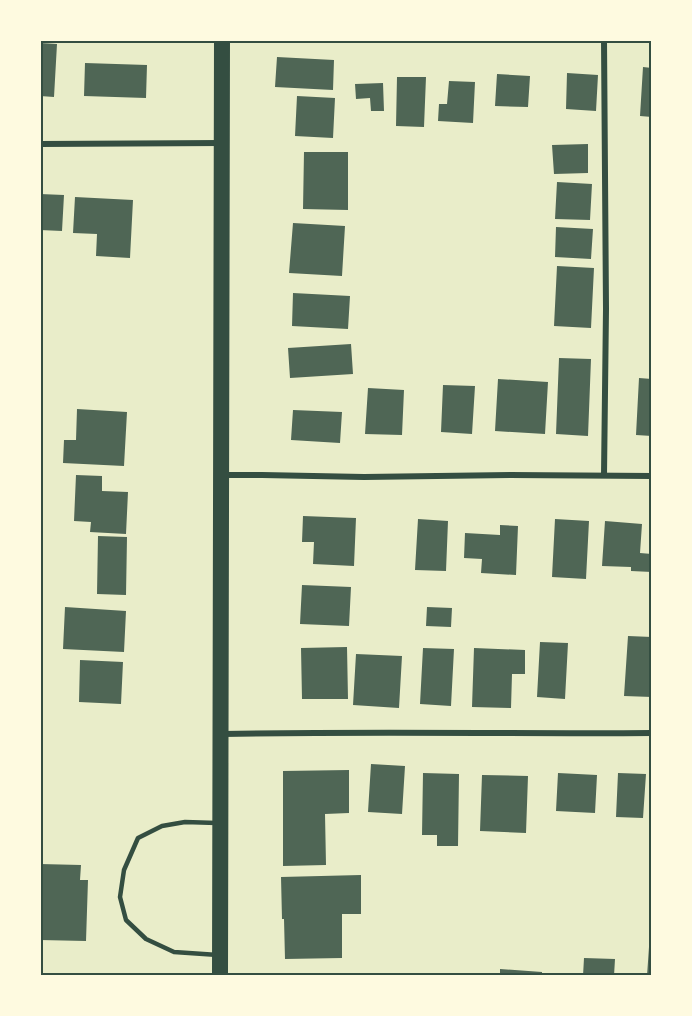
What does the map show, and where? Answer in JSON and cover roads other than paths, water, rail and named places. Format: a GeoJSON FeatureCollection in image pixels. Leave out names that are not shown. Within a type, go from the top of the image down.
{"type":"FeatureCollection","features":[{"type":"Feature","properties":{"kind":"highway"},"geometry":{"type":"LineString","coordinates":[[220,975],[222,40]]}},
{"type":"Feature","properties":{"kind":"street"},"geometry":{"type":"LineString","coordinates":[[604,40],[606,309],[604,475]]}},
{"type":"Feature","properties":{"kind":"street"},"geometry":{"type":"LineString","coordinates":[[40,144],[222,143]]}},
{"type":"Feature","properties":{"kind":"street"},"geometry":{"type":"LineString","coordinates":[[222,475],[651,476]]}},
{"type":"Feature","properties":{"kind":"street"},"geometry":{"type":"LineString","coordinates":[[221,734],[651,733]]}},
{"type":"Feature","properties":{"kind":"lane"},"geometry":{"type":"LineString","coordinates":[[220,956],[174,952],[146,939],[126,920],[120,897],[124,870],[138,838],[162,826],[185,822],[221,823]]}}]}
